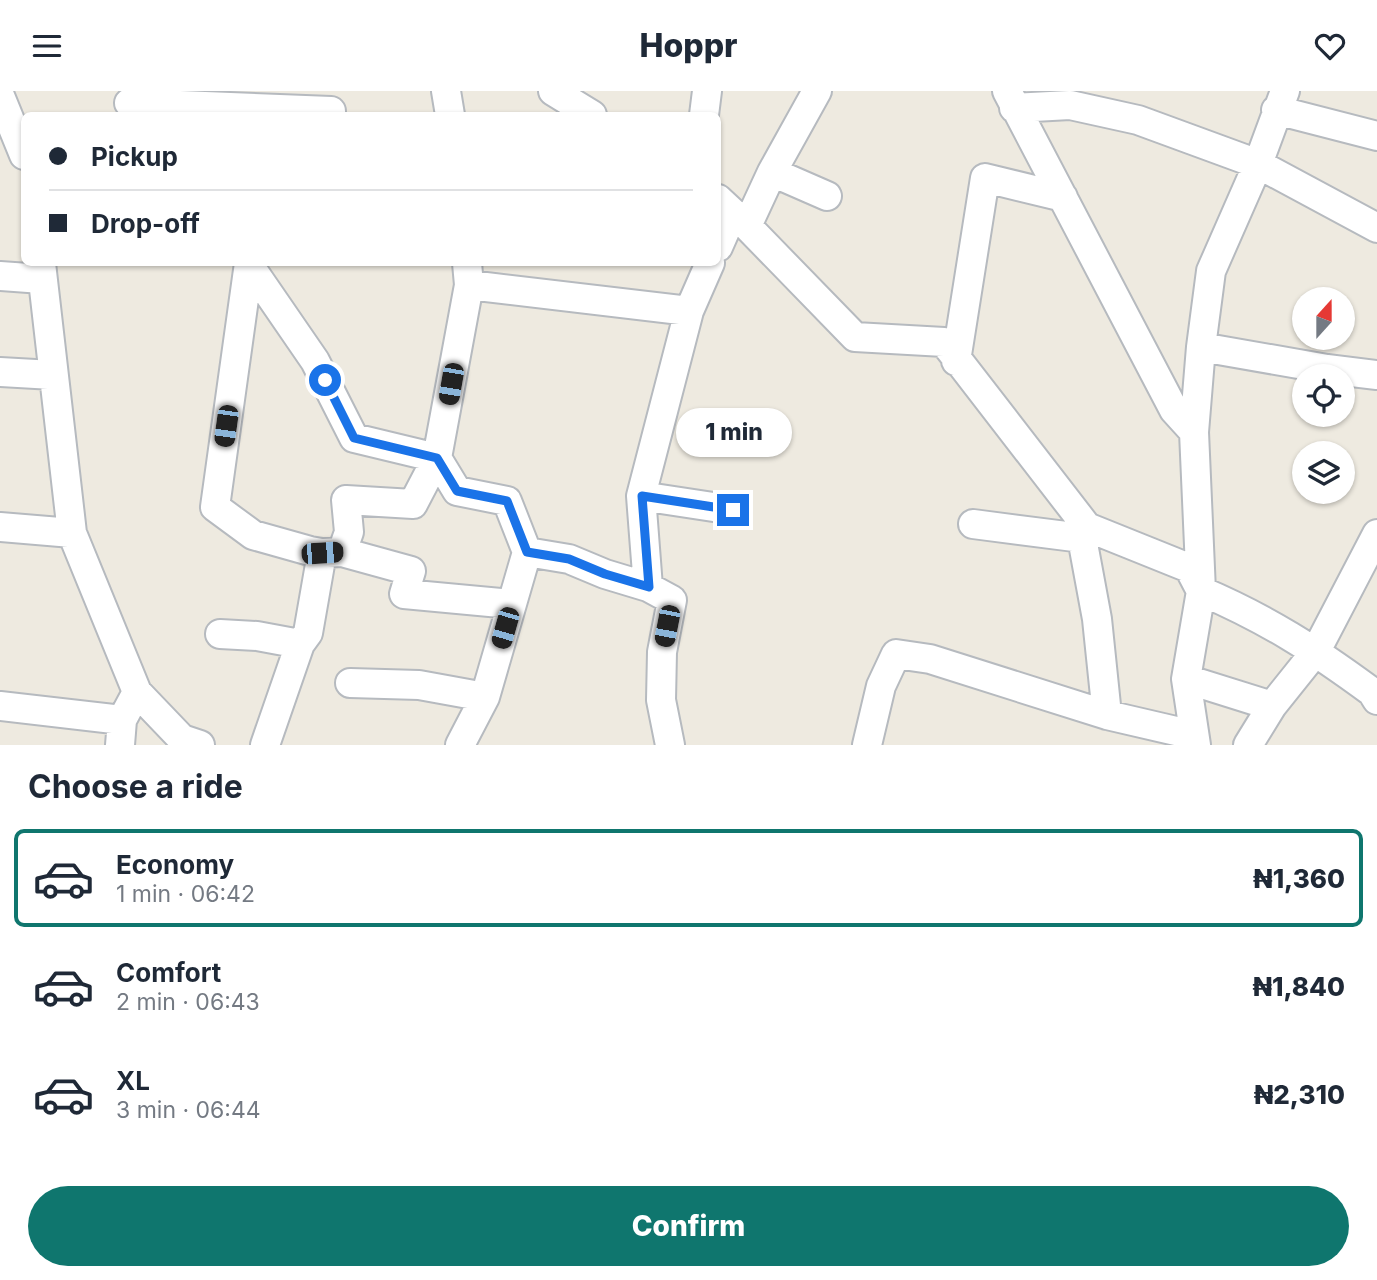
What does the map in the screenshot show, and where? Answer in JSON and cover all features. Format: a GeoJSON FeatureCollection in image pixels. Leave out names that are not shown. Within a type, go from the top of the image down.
{"type":"FeatureCollection","features":[{"type":"Feature","properties":{"kind":"street"},"geometry":{"type":"LineString","coordinates":[[446,91],[450,112]]}},
{"type":"Feature","properties":{"kind":"street"},"geometry":{"type":"LineString","coordinates":[[553,91],[587,112]]}},
{"type":"Feature","properties":{"kind":"street"},"geometry":{"type":"LineString","coordinates":[[704,112],[707,91]]}},
{"type":"Feature","properties":{"kind":"street"},"geometry":{"type":"LineString","coordinates":[[721,240],[732,213],[772,172],[817,91]]}},
{"type":"Feature","properties":{"kind":"street"},"geometry":{"type":"LineString","coordinates":[[0,96],[21,148]]}},
{"type":"Feature","properties":{"kind":"street"},"geometry":{"type":"LineString","coordinates":[[1010,99],[1070,105],[1111,102],[1139,120],[1258,164],[1377,228]]}},
{"type":"Feature","properties":{"kind":"street"},"geometry":{"type":"LineString","coordinates":[[1010,99],[1174,410],[1194,432]]}},
{"type":"Feature","properties":{"kind":"street"},"geometry":{"type":"LineString","coordinates":[[867,744],[881,686],[896,654],[930,659],[1195,740],[1186,679],[1201,591],[1194,432],[1211,271],[1258,164],[1281,100],[1377,136]]}},
{"type":"Feature","properties":{"kind":"street"},"geometry":{"type":"LineString","coordinates":[[129,103],[336,106]]}},
{"type":"Feature","properties":{"kind":"street"},"geometry":{"type":"LineString","coordinates":[[772,172],[827,196]]}},
{"type":"Feature","properties":{"kind":"street"},"geometry":{"type":"LineString","coordinates":[[956,361],[985,179],[1063,197]]}},
{"type":"Feature","properties":{"kind":"street"},"geometry":{"type":"LineString","coordinates":[[732,213],[855,337],[944,342],[1084,533],[1097,619],[1107,715]]}},
{"type":"Feature","properties":{"kind":"street"},"geometry":{"type":"LineString","coordinates":[[249,266],[215,507],[253,535],[411,571],[404,594],[511,604]]}},
{"type":"Feature","properties":{"kind":"street"},"geometry":{"type":"LineString","coordinates":[[250,266],[315,361],[354,438],[437,458],[457,491],[507,501],[527,552],[485,697],[460,744]]}},
{"type":"Feature","properties":{"kind":"street"},"geometry":{"type":"LineString","coordinates":[[649,587],[642,496],[689,311],[709,266]]}},
{"type":"Feature","properties":{"kind":"street"},"geometry":{"type":"LineString","coordinates":[[0,276],[41,271],[72,533],[137,692],[182,739],[200,744]]}},
{"type":"Feature","properties":{"kind":"street"},"geometry":{"type":"LineString","coordinates":[[265,744],[300,644],[308,633],[332,552],[349,532],[346,500],[413,504],[437,458],[468,274],[689,311]]}},
{"type":"Feature","properties":{"kind":"street"},"geometry":{"type":"LineString","coordinates":[[1201,347],[1377,375]]}},
{"type":"Feature","properties":{"kind":"street"},"geometry":{"type":"LineString","coordinates":[[0,372],[53,375]]}},
{"type":"Feature","properties":{"kind":"street"},"geometry":{"type":"LineString","coordinates":[[642,496],[733,510]]}},
{"type":"Feature","properties":{"kind":"street"},"geometry":{"type":"LineString","coordinates":[[973,524],[1084,533],[1189,568],[1201,591],[1246,610],[1316,651],[1372,692],[1377,700]]}},
{"type":"Feature","properties":{"kind":"street"},"geometry":{"type":"LineString","coordinates":[[0,527],[72,533]]}},
{"type":"Feature","properties":{"kind":"street"},"geometry":{"type":"LineString","coordinates":[[1248,744],[1272,706],[1316,651],[1377,534]]}},
{"type":"Feature","properties":{"kind":"street"},"geometry":{"type":"LineString","coordinates":[[527,552],[569,559],[605,574],[649,587],[672,600],[662,652],[661,676],[661,701],[670,744]]}},
{"type":"Feature","properties":{"kind":"street"},"geometry":{"type":"LineString","coordinates":[[220,634],[257,636],[300,644]]}},
{"type":"Feature","properties":{"kind":"street"},"geometry":{"type":"LineString","coordinates":[[1186,679],[1272,706]]}},
{"type":"Feature","properties":{"kind":"street"},"geometry":{"type":"LineString","coordinates":[[350,683],[419,685],[485,697]]}},
{"type":"Feature","properties":{"kind":"street"},"geometry":{"type":"LineString","coordinates":[[0,706],[121,732],[137,692]]}},
{"type":"Feature","properties":{"kind":"route"},"geometry":{"type":"LineString","coordinates":[[325,380],[354,438],[437,458],[457,491],[507,501],[527,552],[569,559],[605,574],[649,587],[642,496],[733,510]]}}]}
